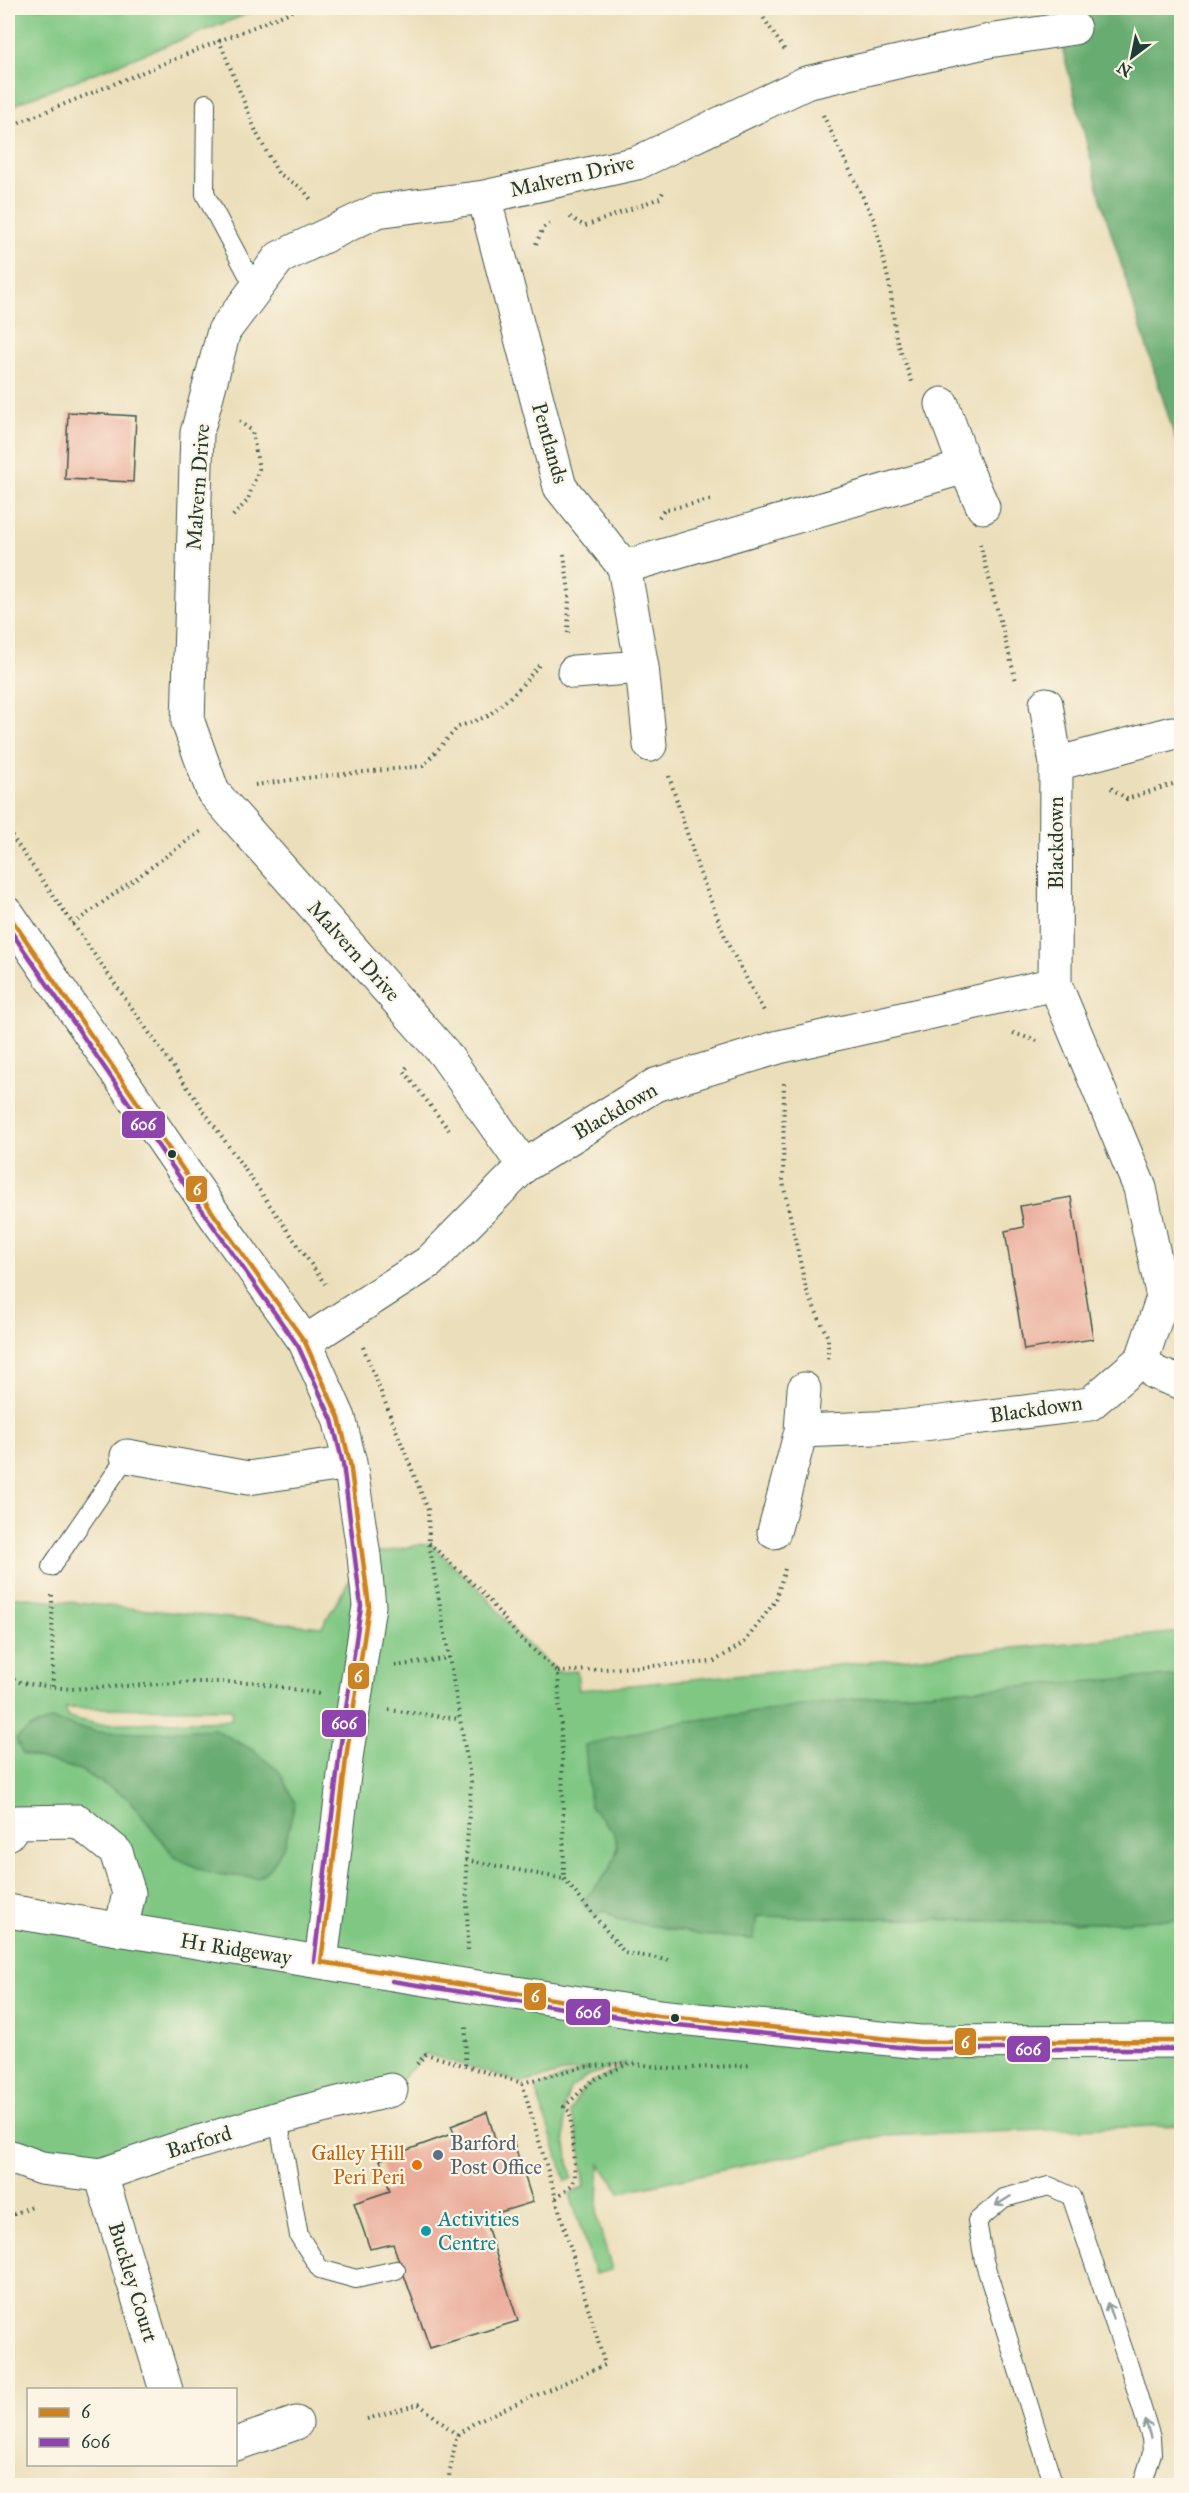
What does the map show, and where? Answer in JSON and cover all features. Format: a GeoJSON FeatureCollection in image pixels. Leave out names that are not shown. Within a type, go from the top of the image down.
{"type":"FeatureCollection","features":[{"type":"Feature","properties":{"kind":"street","name":"Malvern Drive"},"geometry":{"type":"LineString","coordinates":[[524,1166],[444,1053],[213,792],[188,722],[197,433],[224,331],[279,258],[377,211],[484,197],[637,163],[806,83],[989,41],[1074,28]]}},
{"type":"Feature","properties":{"kind":"street","name":"Pentlands"},"geometry":{"type":"LineString","coordinates":[[484,197],[560,487],[624,567],[642,667],[650,745]]}},
{"type":"Feature","properties":{"kind":"street"},"geometry":{"type":"LineString","coordinates":[[929,397],[965,466],[983,507]]}},
{"type":"Feature","properties":{"kind":"street"},"geometry":{"type":"LineString","coordinates":[[624,567],[965,466]]}},
{"type":"Feature","properties":{"kind":"street"},"geometry":{"type":"LineString","coordinates":[[574,672],[642,667]]}},
{"type":"Feature","properties":{"kind":"street","name":"Blackdown"},"geometry":{"type":"LineString","coordinates":[[801,1431],[899,1427],[1090,1404],[1142,1359],[1163,1297],[1140,1188],[1055,984],[1056,764],[1046,704]]}},
{"type":"Feature","properties":{"kind":"street"},"geometry":{"type":"LineString","coordinates":[[1056,764],[1172,733]]}},
{"type":"Feature","properties":{"kind":"street"},"geometry":{"type":"LineString","coordinates":[[8,914],[215,1216],[305,1342],[339,1418],[350,1463],[369,1606],[321,1962]]}},
{"type":"Feature","properties":{"kind":"street","name":"Blackdown"},"geometry":{"type":"LineString","coordinates":[[305,1342],[429,1262],[524,1166],[655,1085],[778,1047],[1055,984]]}},
{"type":"Feature","properties":{"kind":"street"},"geometry":{"type":"LineString","coordinates":[[1142,1359],[1155,1373],[1182,1383]]}},
{"type":"Feature","properties":{"kind":"street"},"geometry":{"type":"LineString","coordinates":[[781,1544],[801,1431],[804,1389]]}},
{"type":"Feature","properties":{"kind":"street"},"geometry":{"type":"LineString","coordinates":[[127,1456],[248,1478],[350,1463]]}},
{"type":"Feature","properties":{"kind":"street"},"geometry":{"type":"LineString","coordinates":[[8,1834],[17,1822],[78,1821],[116,1852],[129,1893],[121,1930]]}},
{"type":"Feature","properties":{"kind":"street","name":"H1 Ridgeway"},"geometry":{"type":"LineString","coordinates":[[8,1911],[658,2016],[920,2042],[1182,2041]]}},
{"type":"Feature","properties":{"kind":"street","name":"Barford"},"geometry":{"type":"LineString","coordinates":[[8,2156],[41,2168],[101,2175],[172,2150],[278,2118],[391,2090]]}},
{"type":"Feature","properties":{"kind":"street","name":"Buckley Court"},"geometry":{"type":"LineString","coordinates":[[101,2175],[165,2388]]}},
{"type":"Feature","properties":{"kind":"street"},"geometry":{"type":"LineString","coordinates":[[237,2444],[296,2423]]}},
{"type":"Feature","properties":{"kind":"lane"},"geometry":{"type":"LineString","coordinates":[[206,103],[205,194],[248,275],[258,285]]}},
{"type":"Feature","properties":{"kind":"lane"},"geometry":{"type":"LineString","coordinates":[[51,1566],[127,1456]]}},
{"type":"Feature","properties":{"kind":"lane"},"geometry":{"type":"LineString","coordinates":[[278,2118],[299,2236],[320,2269],[356,2279],[396,2270]]}},
{"type":"Feature","properties":{"kind":"lane"},"geometry":{"type":"LineString","coordinates":[[1054,2486],[984,2261],[977,2221],[1004,2198],[1049,2186],[1071,2196],[1129,2366],[1151,2439],[1152,2453],[1142,2486]]}},
{"type":"Feature","properties":{"kind":"path"},"geometry":{"type":"LineString","coordinates":[[8,127],[300,8]]}},
{"type":"Feature","properties":{"kind":"path"},"geometry":{"type":"LineString","coordinates":[[757,8],[806,83],[875,222],[890,287],[896,338],[929,397]]}},
{"type":"Feature","properties":{"kind":"path"},"geometry":{"type":"LineString","coordinates":[[219,40],[257,134],[278,173],[302,188],[318,209]]}},
{"type":"Feature","properties":{"kind":"path"},"geometry":{"type":"LineString","coordinates":[[565,213],[585,226],[660,198],[664,189]]}},
{"type":"Feature","properties":{"kind":"path"},"geometry":{"type":"LineString","coordinates":[[535,247],[543,228],[557,218]]}},
{"type":"Feature","properties":{"kind":"path"},"geometry":{"type":"LineString","coordinates":[[657,519],[664,510],[715,499]]}},
{"type":"Feature","properties":{"kind":"path"},"geometry":{"type":"LineString","coordinates":[[979,540],[1017,686]]}},
{"type":"Feature","properties":{"kind":"path"},"geometry":{"type":"LineString","coordinates":[[253,786],[305,778],[423,766],[458,727],[488,716],[516,692],[535,667],[543,663]]}},
{"type":"Feature","properties":{"kind":"path"},"geometry":{"type":"LineString","coordinates":[[1108,785],[1128,799],[1182,781]]}},
{"type":"Feature","properties":{"kind":"path"},"geometry":{"type":"LineString","coordinates":[[73,924],[206,827]]}},
{"type":"Feature","properties":{"kind":"path"},"geometry":{"type":"LineString","coordinates":[[1010,1033],[1041,1042]]}},
{"type":"Feature","properties":{"kind":"path"},"geometry":{"type":"LineString","coordinates":[[412,1059],[404,1071],[450,1131]]}},
{"type":"Feature","properties":{"kind":"path"},"geometry":{"type":"LineString","coordinates":[[429,1543],[483,1593],[518,1636],[558,1672],[564,1879],[625,1953],[669,1960]]}},
{"type":"Feature","properties":{"kind":"path"},"geometry":{"type":"LineString","coordinates":[[558,1672],[712,1662],[744,1642],[776,1600],[781,1544]]}},
{"type":"Feature","properties":{"kind":"path"},"geometry":{"type":"LineString","coordinates":[[51,1566],[53,1687]]}},
{"type":"Feature","properties":{"kind":"path"},"geometry":{"type":"LineString","coordinates":[[386,1666],[449,1658]]}},
{"type":"Feature","properties":{"kind":"path"},"geometry":{"type":"LineString","coordinates":[[8,1677],[22,1683],[71,1689],[254,1682],[335,1697],[354,1704],[459,1719]]}},
{"type":"Feature","properties":{"kind":"path"},"geometry":{"type":"LineString","coordinates":[[466,1860],[564,1879]]}},
{"type":"Feature","properties":{"kind":"path"},"geometry":{"type":"LineString","coordinates":[[426,2054],[522,2084],[582,2067],[630,2063],[671,2069]]}},
{"type":"Feature","properties":{"kind":"path"},"geometry":{"type":"LineString","coordinates":[[556,2198],[572,2185],[575,2177],[570,2112],[564,2107],[593,2080],[630,2063]]}},
{"type":"Feature","properties":{"kind":"path"},"geometry":{"type":"LineString","coordinates":[[447,2486],[458,2435],[477,2421],[605,2365],[522,2084]]}},
{"type":"Feature","properties":{"kind":"path"},"geometry":{"type":"LineString","coordinates":[[367,2419],[419,2404],[458,2435]]}},
{"type":"Feature","properties":{"kind":"green space"},"geometry":{"type":"Polygon","coordinates":[[[8,8],[263,8],[20,102],[8,112],[8,8]]]}},
{"type":"Feature","properties":{"kind":"green space"},"geometry":{"type":"Polygon","coordinates":[[[1052,8],[1181,8],[1181,457],[1102,203],[1052,8]]]}},
{"type":"Feature","properties":{"kind":"green space"},"geometry":{"type":"Polygon","coordinates":[[[429,1543],[483,1593],[518,1636],[558,1672],[577,1671],[579,1690],[1181,1632],[1181,1675],[590,1806],[612,1830],[617,1850],[603,1878],[582,1902],[604,1910],[617,1919],[702,1935],[753,1939],[757,1916],[1094,1923],[1181,1919],[1181,2125],[882,2136],[620,2192],[600,2164],[597,2218],[612,2270],[595,2274],[570,2194],[585,2186],[577,2131],[570,2112],[588,2085],[627,2063],[587,2076],[570,2089],[564,2107],[565,2140],[572,2178],[566,2181],[535,2088],[592,2068],[522,2083],[426,2054],[391,2090],[134,2163],[8,2156],[8,1911],[121,1930],[129,1893],[78,1821],[8,1834],[8,1596],[322,1627],[364,1556],[429,1543]],[[65,1708],[67,1717],[97,1724],[231,1720],[232,1710],[232,1709],[65,1708]],[[52,1720],[22,1754],[80,1770],[127,1797],[176,1858],[142,1733],[96,1732],[52,1720]]]}},
{"type":"Feature","properties":{"kind":"green space"},"geometry":{"type":"Polygon","coordinates":[[[1181,1675],[1181,1919],[1094,1923],[757,1916],[754,1939],[702,1935],[617,1919],[604,1910],[595,1917],[582,1902],[608,1872],[618,1849],[613,1831],[590,1806],[585,1745],[674,1723],[883,1695],[1181,1675]]]}},
{"type":"Feature","properties":{"kind":"green space"},"geometry":{"type":"Polygon","coordinates":[[[52,1720],[96,1732],[142,1733],[214,1729],[251,1749],[279,1771],[295,1803],[285,1844],[271,1868],[257,1878],[211,1874],[176,1858],[127,1797],[80,1770],[22,1754],[16,1739],[32,1727],[52,1720]]]}},
{"type":"Feature","properties":{"kind":"building"},"geometry":{"type":"Polygon","coordinates":[[[68,412],[136,416],[133,482],[65,479],[68,412]]]}},
{"type":"Feature","properties":{"kind":"building"},"geometry":{"type":"Polygon","coordinates":[[[1071,1197],[1093,1339],[1024,1350],[1005,1231],[1024,1227],[1020,1206],[1071,1197]]]}},
{"type":"Feature","properties":{"kind":"building","name":"Activities Centre"},"geometry":{"type":"Polygon","coordinates":[[[487,2112],[498,2148],[513,2140],[533,2202],[484,2217],[518,2321],[430,2348],[393,2244],[370,2249],[354,2203],[390,2191],[380,2160],[454,2133],[451,2126],[487,2112]]]}},
{"type":"Feature","properties":{"kind":"transit line","name":"6"},"geometry":{"type":"LineString","coordinates":[[8,914],[215,1216],[305,1342],[339,1418],[350,1463],[369,1606],[347,1751],[321,1962]]}},
{"type":"Feature","properties":{"kind":"transit line","name":"606"},"geometry":{"type":"LineString","coordinates":[[8,927],[298,1346],[332,1420],[343,1464],[361,1606],[340,1750],[314,1961]]}},
{"type":"Feature","properties":{"kind":"transit line","name":"6"},"geometry":{"type":"LineString","coordinates":[[321,1962],[658,2016],[920,2042],[1182,2041]]}},
{"type":"Feature","properties":{"kind":"transit line","name":"606"},"geometry":{"type":"LineString","coordinates":[[392,1981],[657,2023],[919,2049],[1182,2049]]}},
{"type":"Feature","properties":{"kind":"place","name":"Barford Post Office"},"geometry":{"type":"Point","coordinates":[438,2155]}},
{"type":"Feature","properties":{"kind":"place","name":"Galley Hill Peri Peri"},"geometry":{"type":"Point","coordinates":[417,2165]}},
{"type":"Feature","properties":{"kind":"place","name":"Activities Centre"},"geometry":{"type":"Point","coordinates":[426,2231]}}]}
